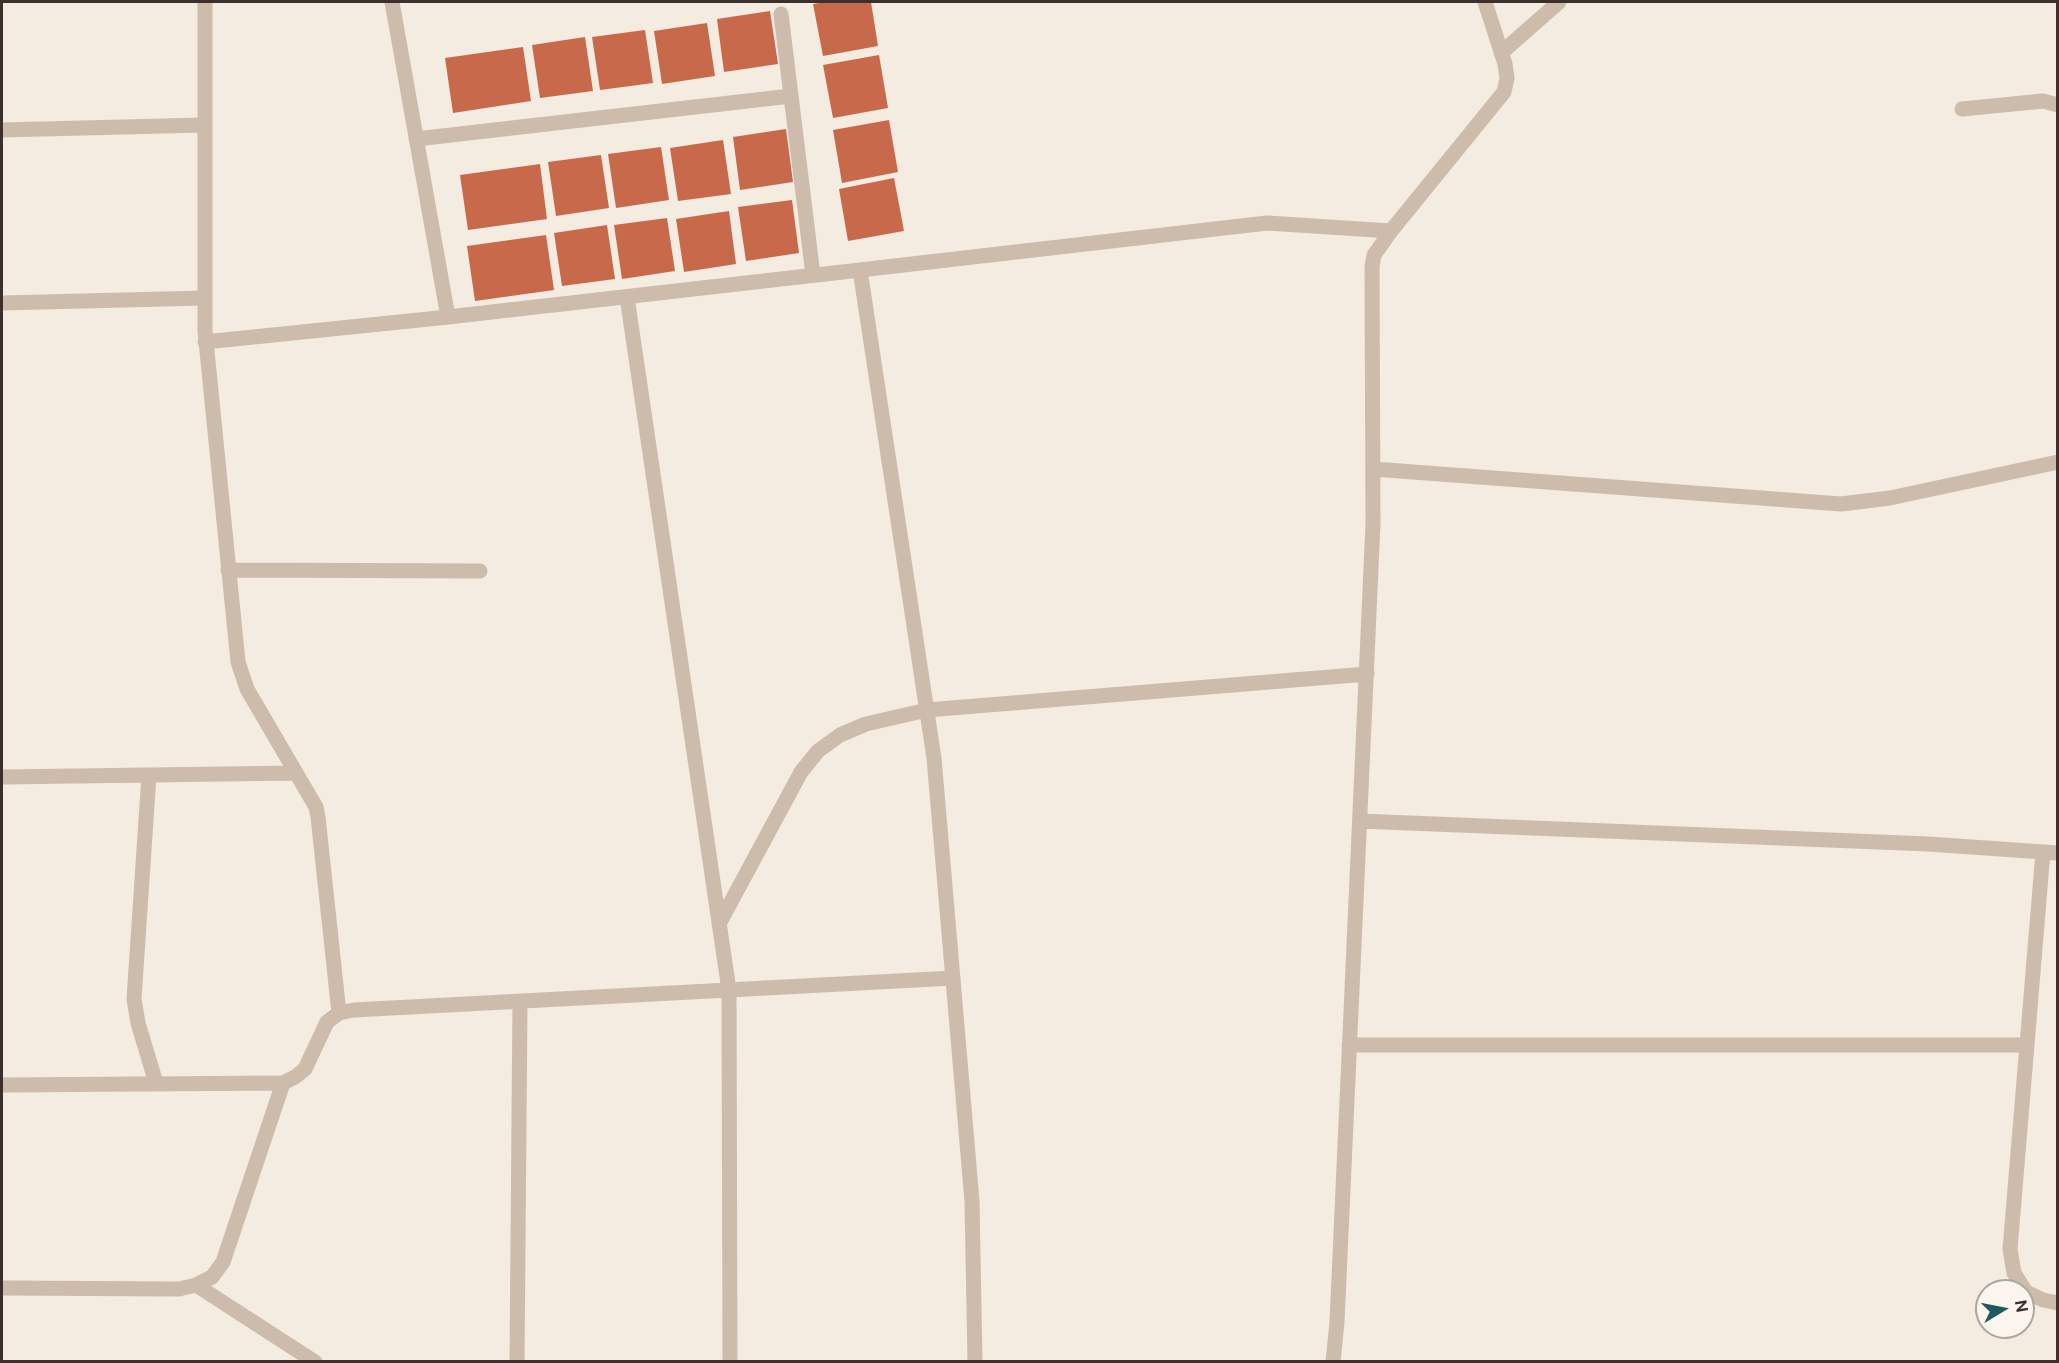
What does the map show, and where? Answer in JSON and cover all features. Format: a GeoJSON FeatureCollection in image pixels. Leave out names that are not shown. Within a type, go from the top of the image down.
{"type":"FeatureCollection","features":[{"type":"Feature","properties":{"kind":"street"},"geometry":{"type":"LineString","coordinates":[[204,2],[206,342],[228,570],[241,676],[296,772],[318,817],[339,1013]]}},
{"type":"Feature","properties":{"kind":"street"},"geometry":{"type":"LineString","coordinates":[[392,2],[448,317]]}},
{"type":"Feature","properties":{"kind":"street"},"geometry":{"type":"LineString","coordinates":[[1333,1362],[1374,524],[1372,267],[1374,255],[1391,231],[1504,92],[1507,78],[1485,2]]}},
{"type":"Feature","properties":{"kind":"street"},"geometry":{"type":"LineString","coordinates":[[1501,53],[1559,2]]}},
{"type":"Feature","properties":{"kind":"street"},"geometry":{"type":"LineString","coordinates":[[781,14],[813,275]]}},
{"type":"Feature","properties":{"kind":"street"},"geometry":{"type":"LineString","coordinates":[[416,139],[791,96]]}},
{"type":"Feature","properties":{"kind":"street"},"geometry":{"type":"LineString","coordinates":[[1962,109],[2043,101],[2058,105]]}},
{"type":"Feature","properties":{"kind":"street"},"geometry":{"type":"LineString","coordinates":[[2,130],[204,124]]}},
{"type":"Feature","properties":{"kind":"street"},"geometry":{"type":"LineString","coordinates":[[206,342],[627,297],[1266,223],[1391,231]]}},
{"type":"Feature","properties":{"kind":"street"},"geometry":{"type":"LineString","coordinates":[[860,270],[934,758],[972,1201],[975,1362]]}},
{"type":"Feature","properties":{"kind":"street"},"geometry":{"type":"LineString","coordinates":[[627,297],[729,990],[730,1362]]}},
{"type":"Feature","properties":{"kind":"street"},"geometry":{"type":"LineString","coordinates":[[2,303],[205,298]]}},
{"type":"Feature","properties":{"kind":"street"},"geometry":{"type":"LineString","coordinates":[[1373,469],[1841,504],[1890,498],[2058,462]]}},
{"type":"Feature","properties":{"kind":"street"},"geometry":{"type":"LineString","coordinates":[[228,570],[480,571]]}},
{"type":"Feature","properties":{"kind":"street"},"geometry":{"type":"LineString","coordinates":[[719,924],[801,772],[818,751],[840,735],[866,724],[927,710],[1367,674]]}},
{"type":"Feature","properties":{"kind":"street"},"geometry":{"type":"LineString","coordinates":[[2,777],[296,772]]}},
{"type":"Feature","properties":{"kind":"street"},"geometry":{"type":"LineString","coordinates":[[150,775],[134,999],[138,1023],[156,1083]]}},
{"type":"Feature","properties":{"kind":"street"},"geometry":{"type":"LineString","coordinates":[[1360,821],[1916,843],[2050,852],[2026,1045],[2010,1249],[2014,1274],[2026,1292],[2043,1300],[2058,1303]]}},
{"type":"Feature","properties":{"kind":"street"},"geometry":{"type":"LineString","coordinates":[[2,1085],[283,1083],[305,1069],[327,1022],[339,1013],[354,1010],[953,978]]}},
{"type":"Feature","properties":{"kind":"street"},"geometry":{"type":"LineString","coordinates":[[517,1362],[520,1001]]}},
{"type":"Feature","properties":{"kind":"street"},"geometry":{"type":"LineString","coordinates":[[1349,1045],[2026,1045]]}},
{"type":"Feature","properties":{"kind":"street"},"geometry":{"type":"LineString","coordinates":[[2,1288],[179,1289],[196,1285],[212,1276],[223,1262],[283,1083]]}},
{"type":"Feature","properties":{"kind":"street"},"geometry":{"type":"LineString","coordinates":[[196,1285],[315,1362]]}},
{"type":"Feature","properties":{"kind":"building"},"geometry":{"type":"Polygon","coordinates":[[[871,2],[878,46],[823,56],[813,4],[871,2]]]}},
{"type":"Feature","properties":{"kind":"building"},"geometry":{"type":"Polygon","coordinates":[[[770,11],[778,64],[724,72],[717,19],[770,11]]]}},
{"type":"Feature","properties":{"kind":"building"},"geometry":{"type":"Polygon","coordinates":[[[707,23],[715,76],[662,84],[654,31],[707,23]]]}},
{"type":"Feature","properties":{"kind":"building"},"geometry":{"type":"Polygon","coordinates":[[[645,30],[653,83],[600,90],[592,37],[645,30]]]}},
{"type":"Feature","properties":{"kind":"building"},"geometry":{"type":"Polygon","coordinates":[[[585,37],[593,91],[540,98],[532,45],[585,37]]]}},
{"type":"Feature","properties":{"kind":"building"},"geometry":{"type":"Polygon","coordinates":[[[523,47],[531,101],[453,113],[445,58],[523,47]]]}},
{"type":"Feature","properties":{"kind":"building"},"geometry":{"type":"Polygon","coordinates":[[[879,55],[888,108],[833,118],[823,65],[879,55]]]}},
{"type":"Feature","properties":{"kind":"building"},"geometry":{"type":"Polygon","coordinates":[[[889,120],[898,172],[842,183],[833,130],[889,120]]]}},
{"type":"Feature","properties":{"kind":"building"},"geometry":{"type":"Polygon","coordinates":[[[786,129],[793,182],[740,190],[733,137],[786,129]]]}},
{"type":"Feature","properties":{"kind":"building"},"geometry":{"type":"Polygon","coordinates":[[[723,140],[731,194],[678,201],[670,148],[723,140]]]}},
{"type":"Feature","properties":{"kind":"building"},"geometry":{"type":"Polygon","coordinates":[[[661,147],[669,200],[616,208],[608,154],[661,147]]]}},
{"type":"Feature","properties":{"kind":"building"},"geometry":{"type":"Polygon","coordinates":[[[601,155],[609,208],[556,216],[548,162],[601,155]]]}},
{"type":"Feature","properties":{"kind":"building"},"geometry":{"type":"Polygon","coordinates":[[[540,164],[547,219],[468,230],[460,175],[540,164]]]}},
{"type":"Feature","properties":{"kind":"building"},"geometry":{"type":"Polygon","coordinates":[[[894,178],[904,231],[848,241],[839,189],[894,178]]]}},
{"type":"Feature","properties":{"kind":"building"},"geometry":{"type":"Polygon","coordinates":[[[792,200],[799,253],[746,261],[738,207],[792,200]]]}},
{"type":"Feature","properties":{"kind":"building"},"geometry":{"type":"Polygon","coordinates":[[[729,211],[736,264],[684,272],[676,219],[729,211]]]}},
{"type":"Feature","properties":{"kind":"building"},"geometry":{"type":"Polygon","coordinates":[[[667,218],[675,271],[622,279],[614,225],[667,218]]]}},
{"type":"Feature","properties":{"kind":"building"},"geometry":{"type":"Polygon","coordinates":[[[607,225],[615,279],[562,286],[554,233],[607,225]]]}},
{"type":"Feature","properties":{"kind":"building"},"geometry":{"type":"Polygon","coordinates":[[[546,235],[554,290],[475,301],[467,246],[546,235]]]}}]}
